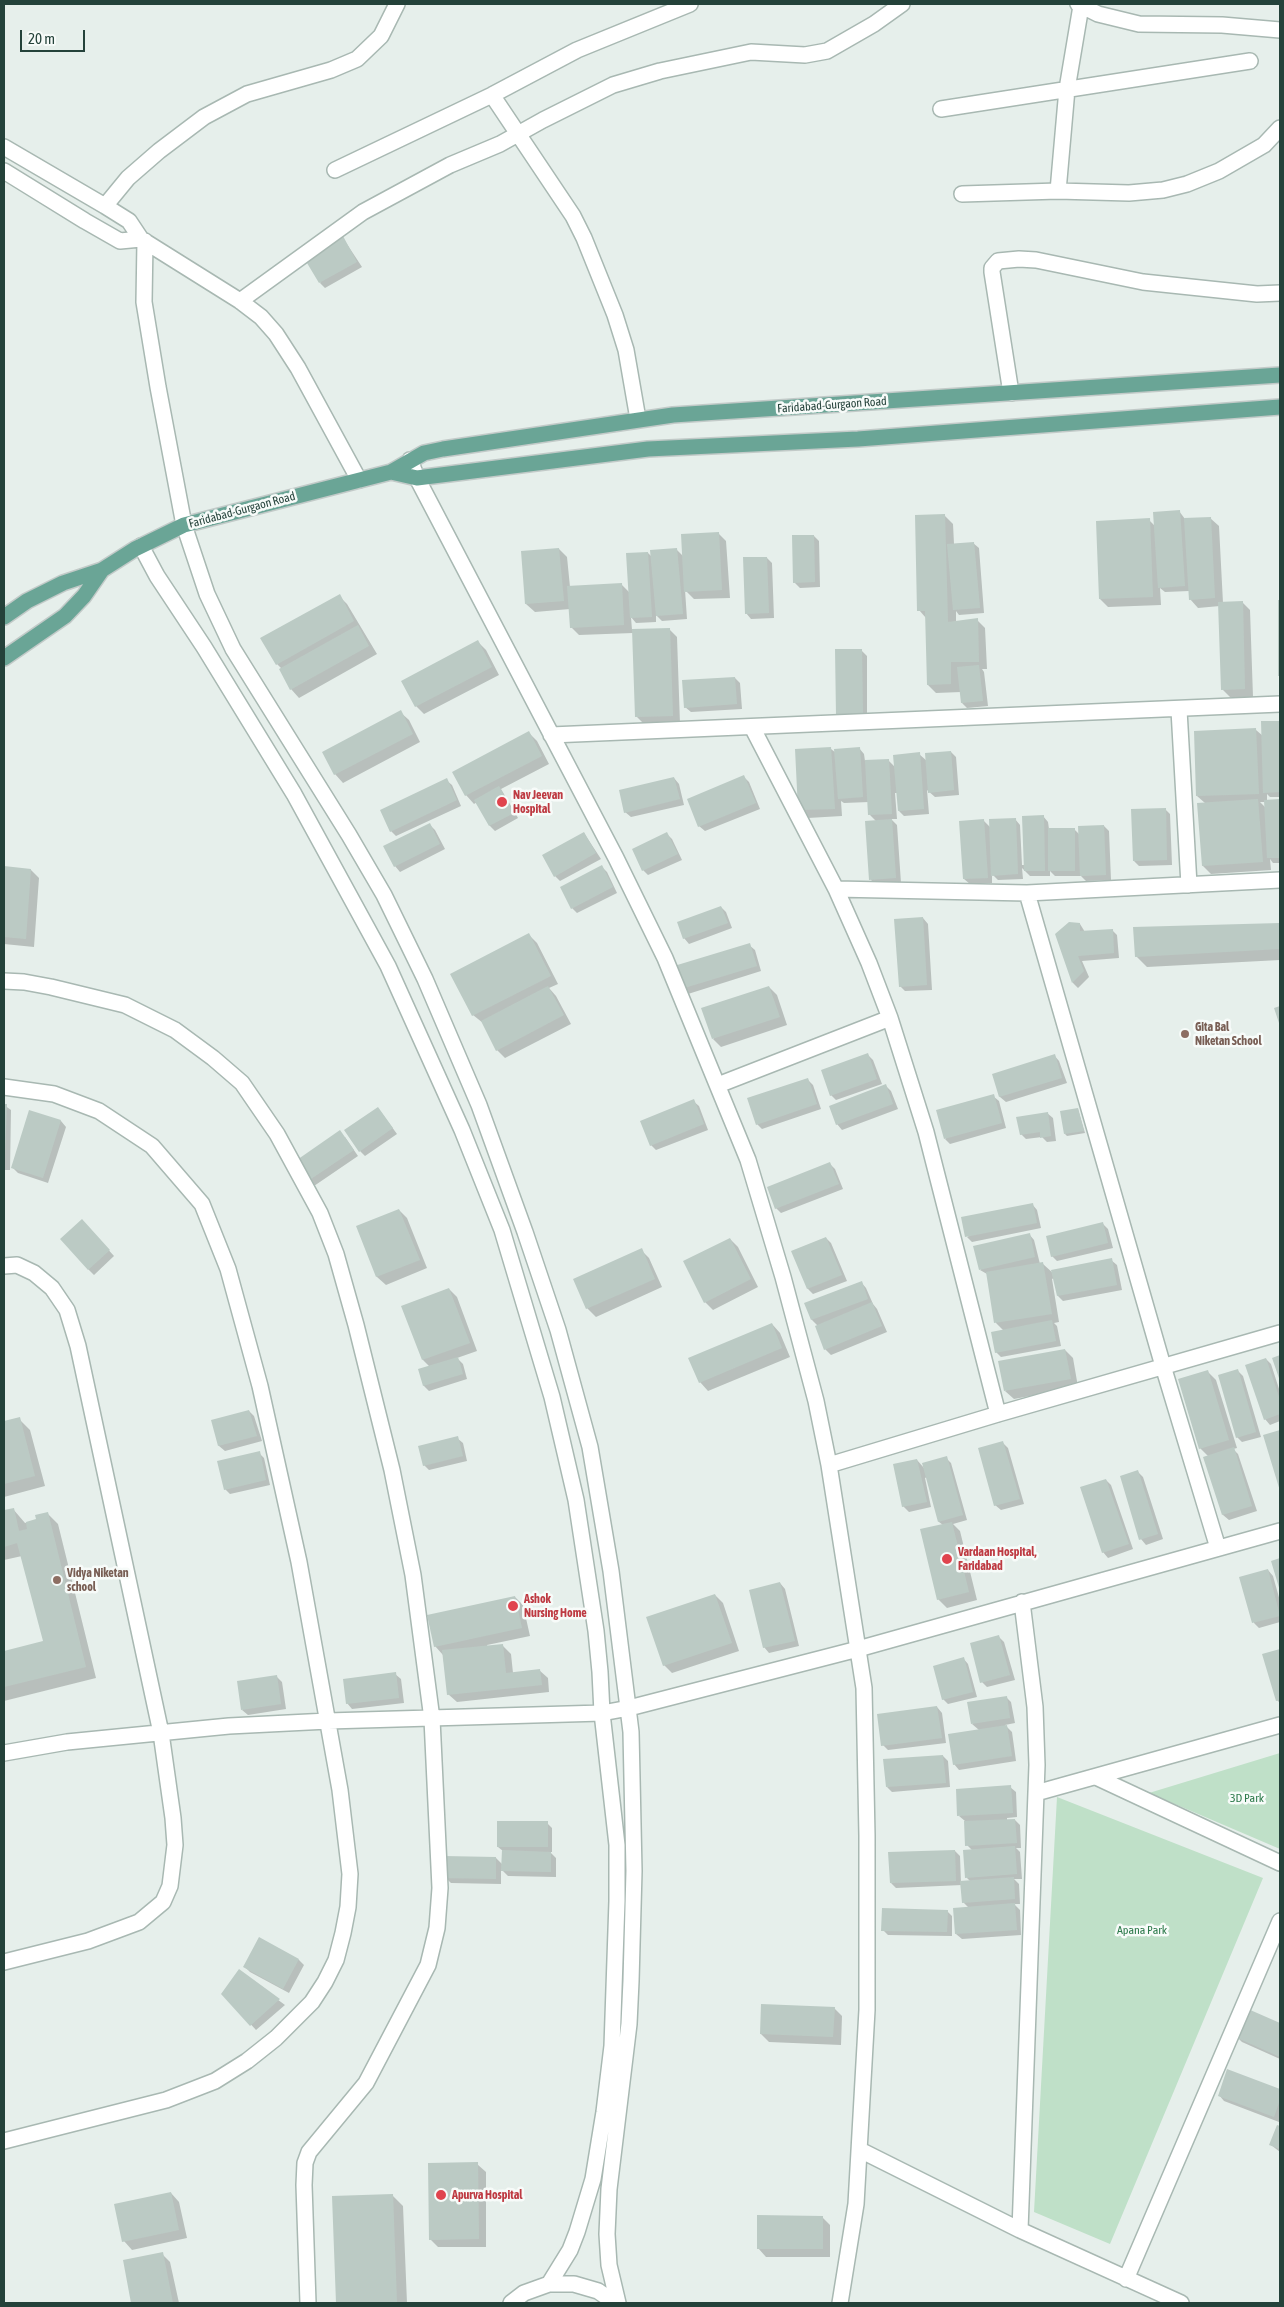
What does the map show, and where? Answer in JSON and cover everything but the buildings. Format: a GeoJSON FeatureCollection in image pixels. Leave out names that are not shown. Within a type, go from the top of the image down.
{"type":"FeatureCollection","features":[{"type":"Feature","properties":{"kind":"main road","name":"Faridabad-Gurgaon Road"},"geometry":{"type":"LineString","coordinates":[[4,617],[27,601],[63,582],[102,570],[141,546],[184,525],[391,472],[424,453],[443,449],[638,419],[1280,375]]}},
{"type":"Feature","properties":{"kind":"main road","name":"Faridabad-Gurgaon Road"},"geometry":{"type":"LineString","coordinates":[[391,472],[417,478],[648,449],[858,439],[1280,407]]}},
{"type":"Feature","properties":{"kind":"main road","name":"Faridabad-Gurgaon Road"},"geometry":{"type":"LineString","coordinates":[[4,658],[65,616],[84,596],[102,570]]}},
{"type":"Feature","properties":{"kind":"street"},"geometry":{"type":"LineString","coordinates":[[105,206],[128,178],[159,151],[211,113],[247,94],[331,70],[356,59],[381,36],[397,4]]}},
{"type":"Feature","properties":{"kind":"street"},"geometry":{"type":"LineString","coordinates":[[335,170],[492,95],[577,50],[690,4]]}},
{"type":"Feature","properties":{"kind":"street"},"geometry":{"type":"LineString","coordinates":[[240,301],[363,212],[450,165],[520,134],[582,100],[637,77],[751,52],[805,55],[827,51],[874,24],[902,4]]}},
{"type":"Feature","properties":{"kind":"street"},"geometry":{"type":"LineString","coordinates":[[1058,191],[1067,89],[1079,5],[1098,14],[1138,24],[1222,25],[1280,30]]}},
{"type":"Feature","properties":{"kind":"street"},"geometry":{"type":"LineString","coordinates":[[941,109],[1250,60]]}},
{"type":"Feature","properties":{"kind":"street"},"geometry":{"type":"LineString","coordinates":[[492,95],[520,134],[573,216],[615,315],[626,350],[638,419]]}},
{"type":"Feature","properties":{"kind":"street"},"geometry":{"type":"LineString","coordinates":[[962,194],[1058,191],[1149,192],[1187,184],[1220,171],[1264,145],[1280,128]]}},
{"type":"Feature","properties":{"kind":"street"},"geometry":{"type":"LineString","coordinates":[[4,147],[129,221],[143,240],[240,301],[261,317],[276,334],[298,368],[359,480]]}},
{"type":"Feature","properties":{"kind":"street"},"geometry":{"type":"LineString","coordinates":[[4,171],[106,234],[120,240],[143,240]]}},
{"type":"Feature","properties":{"kind":"street"},"geometry":{"type":"LineString","coordinates":[[143,240],[143,284],[147,326],[184,525],[214,611],[255,685],[349,835],[384,895],[425,979],[479,1105],[526,1232],[558,1330],[590,1447],[611,1571],[629,1708],[634,1870],[629,2024],[609,2189],[607,2234],[609,2265],[616,2303]]}},
{"type":"Feature","properties":{"kind":"street"},"geometry":{"type":"LineString","coordinates":[[1010,393],[992,272],[992,268],[998,262],[1019,259],[1036,260],[1143,282],[1257,294],[1280,293]]}},
{"type":"Feature","properties":{"kind":"street"},"geometry":{"type":"LineString","coordinates":[[410,460],[417,478],[666,958],[748,1160],[783,1277],[816,1401],[829,1465],[864,1688],[868,2010],[856,2204],[840,2303]]}},
{"type":"Feature","properties":{"kind":"street"},"geometry":{"type":"LineString","coordinates":[[141,546],[162,585],[204,647],[294,794],[345,884],[388,966],[426,1046],[502,1230],[552,1396],[576,1500],[596,1630],[602,1713],[617,1845],[616,1968],[612,2046],[604,2112],[592,2179],[577,2232],[570,2250],[549,2284]]}},
{"type":"Feature","properties":{"kind":"street"},"geometry":{"type":"LineString","coordinates":[[551,735],[1179,710],[1280,704]]}},
{"type":"Feature","properties":{"kind":"street"},"geometry":{"type":"LineString","coordinates":[[1179,710],[1189,885]]}},
{"type":"Feature","properties":{"kind":"street"},"geometry":{"type":"LineString","coordinates":[[752,727],[836,889],[870,964],[890,1018],[926,1132],[998,1414]]}},
{"type":"Feature","properties":{"kind":"street"},"geometry":{"type":"LineString","coordinates":[[836,889],[1026,893],[1280,880]]}},
{"type":"Feature","properties":{"kind":"street"},"geometry":{"type":"LineString","coordinates":[[1026,893],[1163,1366],[1218,1548]]}},
{"type":"Feature","properties":{"kind":"street"},"geometry":{"type":"LineString","coordinates":[[4,981],[24,982],[51,987],[125,1005],[175,1030],[213,1058],[242,1083],[277,1134],[320,1213],[336,1254],[356,1325],[392,1470],[413,1575],[432,1719],[440,1888],[437,1928],[428,1965],[366,2083],[309,2152],[305,2163],[308,2303]]}},
{"type":"Feature","properties":{"kind":"street"},"geometry":{"type":"LineString","coordinates":[[718,1086],[890,1018]]}},
{"type":"Feature","properties":{"kind":"street"},"geometry":{"type":"LineString","coordinates":[[4,1087],[54,1094],[99,1111],[152,1146],[202,1204],[228,1269],[260,1386],[299,1562],[340,1790],[350,1874],[348,1907],[336,1960],[325,1982],[312,2002],[247,2061],[215,2080],[166,2100],[4,2141]]}},
{"type":"Feature","properties":{"kind":"street"},"geometry":{"type":"LineString","coordinates":[[4,1266],[17,1266],[34,1273],[52,1288],[67,1310],[78,1346],[161,1733],[175,1845],[170,1886],[163,1902],[139,1922],[118,1932],[88,1941],[4,1962]]}},
{"type":"Feature","properties":{"kind":"street"},"geometry":{"type":"LineString","coordinates":[[829,1465],[1280,1333]]}},
{"type":"Feature","properties":{"kind":"street"},"geometry":{"type":"LineString","coordinates":[[4,1753],[67,1742],[229,1726],[328,1721],[602,1713],[629,1708],[858,1649],[1280,1531]]}},
{"type":"Feature","properties":{"kind":"street"},"geometry":{"type":"LineString","coordinates":[[1020,2230],[1036,1793],[1035,1707],[1022,1602]]}},
{"type":"Feature","properties":{"kind":"street"},"geometry":{"type":"LineString","coordinates":[[1036,1793],[1280,1725]]}},
{"type":"Feature","properties":{"kind":"street"},"geometry":{"type":"LineString","coordinates":[[1096,1776],[1280,1863]]}},
{"type":"Feature","properties":{"kind":"street"},"geometry":{"type":"LineString","coordinates":[[1126,2279],[1280,1921]]}},
{"type":"Feature","properties":{"kind":"street"},"geometry":{"type":"LineString","coordinates":[[860,2150],[1020,2230],[1181,2303]]}},
{"type":"Feature","properties":{"kind":"street"},"geometry":{"type":"LineString","coordinates":[[511,2303],[524,2293],[549,2284],[574,2284],[598,2292],[616,2303]]}},
{"type":"Feature","properties":{"kind":"green space","name":"3D Park"},"geometry":{"type":"Polygon","coordinates":[[[1280,1753],[1280,1849],[1149,1793],[1280,1753]]]}},
{"type":"Feature","properties":{"kind":"green space","name":"Apana Park"},"geometry":{"type":"Polygon","coordinates":[[[1057,1797],[1263,1878],[1110,2244],[1034,2212],[1057,1797]]]}},
{"type":"Feature","properties":{"kind":"place","name":"Nav Jeevan Hospital"},"geometry":{"type":"Point","coordinates":[502,802]}},
{"type":"Feature","properties":{"kind":"place","name":"Gita Bal Niketan School"},"geometry":{"type":"Point","coordinates":[1185,1034]}},
{"type":"Feature","properties":{"kind":"place","name":"Vardaan Hospital, Faridabad"},"geometry":{"type":"Point","coordinates":[947,1559]}},
{"type":"Feature","properties":{"kind":"place","name":"Vidya Niketan school"},"geometry":{"type":"Point","coordinates":[57,1580]}},
{"type":"Feature","properties":{"kind":"place","name":"Ashok Nursing Home"},"geometry":{"type":"Point","coordinates":[513,1606]}},
{"type":"Feature","properties":{"kind":"place","name":"Apurva Hospital"},"geometry":{"type":"Point","coordinates":[441,2195]}}]}
